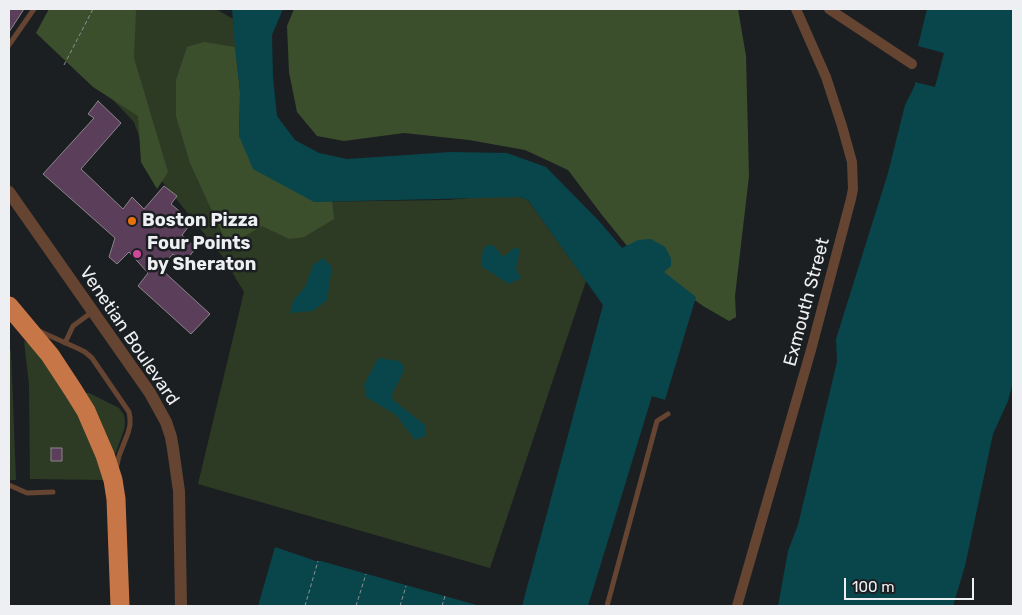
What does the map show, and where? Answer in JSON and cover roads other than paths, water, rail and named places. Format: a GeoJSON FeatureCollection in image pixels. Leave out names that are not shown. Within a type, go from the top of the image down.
{"type":"FeatureCollection","features":[{"type":"Feature","properties":{"kind":"highway"},"geometry":{"type":"LineString","coordinates":[[11,308],[50,355],[86,411],[105,455],[113,480],[116,499],[120,606]]}},
{"type":"Feature","properties":{"kind":"street","name":"Exmouth Street"},"geometry":{"type":"LineString","coordinates":[[737,606],[813,344],[853,189],[852,162],[842,126],[826,77],[796,9]]}},
{"type":"Feature","properties":{"kind":"street"},"geometry":{"type":"LineString","coordinates":[[829,9],[912,64]]}},
{"type":"Feature","properties":{"kind":"street","name":"Venetian Boulevard"},"geometry":{"type":"LineString","coordinates":[[9,192],[150,393],[166,422],[176,462],[181,606]]}},
{"type":"Feature","properties":{"kind":"lane"},"geometry":{"type":"LineString","coordinates":[[9,45],[34,9]]}},
{"type":"Feature","properties":{"kind":"lane"},"geometry":{"type":"LineString","coordinates":[[11,308],[36,329],[85,352],[92,358],[129,412],[130,425],[119,456],[114,489]]}},
{"type":"Feature","properties":{"kind":"lane"},"geometry":{"type":"LineString","coordinates":[[66,343],[74,326],[93,311]]}},
{"type":"Feature","properties":{"kind":"lane"},"geometry":{"type":"LineString","coordinates":[[607,606],[657,421],[668,414]]}},
{"type":"Feature","properties":{"kind":"lane"},"geometry":{"type":"LineString","coordinates":[[9,485],[27,493],[53,492]]}},
{"type":"Feature","properties":{"kind":"water"},"geometry":{"type":"Polygon","coordinates":[[[232,9],[283,9],[272,35],[273,77],[277,116],[295,140],[319,153],[347,159],[451,152],[507,153],[546,167],[599,221],[622,248],[638,240],[651,239],[665,247],[671,258],[671,266],[664,272],[696,297],[665,400],[652,396],[588,606],[522,606],[603,305],[528,200],[519,197],[314,202],[253,169],[239,136],[240,92],[232,9]]]}},
{"type":"Feature","properties":{"kind":"water"},"geometry":{"type":"Polygon","coordinates":[[[927,9],[1013,9],[1013,382],[1008,401],[993,434],[965,566],[953,606],[778,606],[788,551],[798,525],[837,362],[836,339],[888,173],[905,105],[915,82],[935,87],[944,53],[918,46],[927,9]]]}},
{"type":"Feature","properties":{"kind":"water"},"geometry":{"type":"Polygon","coordinates":[[[488,245],[494,246],[503,257],[516,247],[520,250],[516,269],[521,278],[509,284],[481,266],[483,249],[488,245]]]}},
{"type":"Feature","properties":{"kind":"water"},"geometry":{"type":"Polygon","coordinates":[[[323,258],[332,267],[327,300],[313,311],[290,313],[293,301],[305,287],[313,265],[323,258]]]}},
{"type":"Feature","properties":{"kind":"water"},"geometry":{"type":"Polygon","coordinates":[[[378,358],[399,361],[403,365],[403,373],[392,394],[393,400],[425,425],[425,436],[415,440],[396,415],[366,397],[364,385],[378,358]]]}},
{"type":"Feature","properties":{"kind":"water"},"geometry":{"type":"Polygon","coordinates":[[[275,547],[316,561],[480,606],[258,606],[275,547]]]}},
{"type":"Feature","properties":{"kind":"place","name":"Boston Pizza"},"geometry":{"type":"Point","coordinates":[132,221]}},
{"type":"Feature","properties":{"kind":"place","name":"Four Points by Sheraton"},"geometry":{"type":"Point","coordinates":[137,254]}}]}
